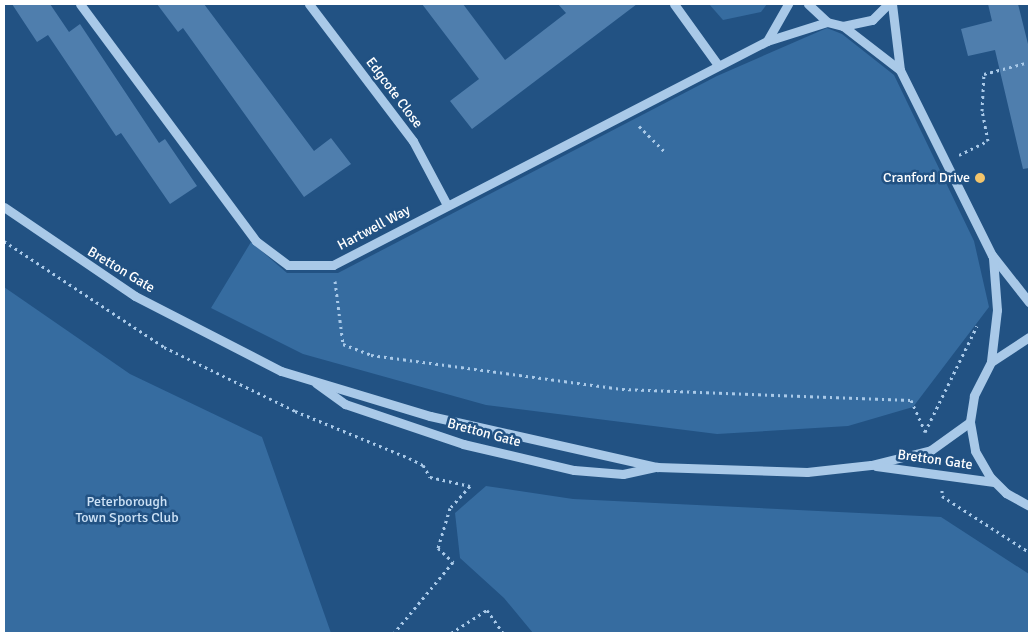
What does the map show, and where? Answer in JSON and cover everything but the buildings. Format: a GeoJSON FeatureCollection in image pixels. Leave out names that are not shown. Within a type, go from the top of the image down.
{"type":"FeatureCollection","features":[{"type":"Feature","properties":{"kind":"street","name":"Hartwell Way"},"geometry":{"type":"LineString","coordinates":[[80,4],[256,241],[288,265],[333,265],[718,65],[767,41],[827,22]]}},
{"type":"Feature","properties":{"kind":"street","name":"Edgcote Close"},"geometry":{"type":"LineString","coordinates":[[309,4],[413,141],[446,205]]}},
{"type":"Feature","properties":{"kind":"street"},"geometry":{"type":"LineString","coordinates":[[674,4],[718,65]]}},
{"type":"Feature","properties":{"kind":"street"},"geometry":{"type":"LineString","coordinates":[[767,41],[788,4]]}},
{"type":"Feature","properties":{"kind":"street"},"geometry":{"type":"LineString","coordinates":[[808,4],[827,22],[843,26],[900,70]]}},
{"type":"Feature","properties":{"kind":"street"},"geometry":{"type":"LineString","coordinates":[[843,26],[872,20],[888,4]]}},
{"type":"Feature","properties":{"kind":"street"},"geometry":{"type":"LineString","coordinates":[[892,4],[900,70],[992,255],[1029,302]]}},
{"type":"Feature","properties":{"kind":"street","name":"Bretton Gate"},"geometry":{"type":"LineString","coordinates":[[4,207],[74,258],[151,305],[281,371],[430,416],[657,467],[807,472],[871,465],[931,450],[970,422]]}},
{"type":"Feature","properties":{"kind":"street"},"geometry":{"type":"LineString","coordinates":[[992,255],[997,310],[991,362],[974,396],[970,422],[975,451],[995,482],[1029,506]]}},
{"type":"Feature","properties":{"kind":"street"},"geometry":{"type":"LineString","coordinates":[[991,362],[1029,337]]}},
{"type":"Feature","properties":{"kind":"street","name":"Bretton Gate"},"geometry":{"type":"LineString","coordinates":[[314,381],[345,404],[507,455],[574,470],[623,474],[657,467]]}},
{"type":"Feature","properties":{"kind":"street","name":"Bretton Gate"},"geometry":{"type":"LineString","coordinates":[[871,465],[995,482]]}},
{"type":"Feature","properties":{"kind":"path"},"geometry":{"type":"LineString","coordinates":[[945,162],[988,141],[982,111],[984,74],[1029,62]]}},
{"type":"Feature","properties":{"kind":"path"},"geometry":{"type":"LineString","coordinates":[[626,113],[665,152]]}},
{"type":"Feature","properties":{"kind":"path"},"geometry":{"type":"LineString","coordinates":[[4,241],[164,347],[296,411],[409,458],[423,465],[430,477],[470,486],[450,508],[438,548],[453,562],[394,633]]}},
{"type":"Feature","properties":{"kind":"path"},"geometry":{"type":"LineString","coordinates":[[333,265],[343,344],[371,355],[622,389],[911,400],[924,432],[980,319]]}},
{"type":"Feature","properties":{"kind":"path"},"geometry":{"type":"LineString","coordinates":[[942,496],[1029,552]]}},
{"type":"Feature","properties":{"kind":"path"},"geometry":{"type":"LineString","coordinates":[[451,633],[487,610],[503,633]]}},
{"type":"Feature","properties":{"kind":"green space"},"geometry":{"type":"Polygon","coordinates":[[[709,4],[767,4],[761,12],[723,20],[709,4]]]}},
{"type":"Feature","properties":{"kind":"green space"},"geometry":{"type":"Polygon","coordinates":[[[827,28],[842,34],[894,75],[974,241],[989,307],[913,407],[848,426],[717,434],[486,405],[303,354],[211,308],[251,242],[287,273],[338,273],[717,76],[827,28]]]}},
{"type":"Feature","properties":{"kind":"green space","name":"Peterborough Town Sports Club"},"geometry":{"type":"Polygon","coordinates":[[[4,287],[130,374],[262,437],[331,633],[4,633],[4,287]]]}},
{"type":"Feature","properties":{"kind":"green space"},"geometry":{"type":"Polygon","coordinates":[[[486,486],[573,499],[941,517],[1029,574],[1029,633],[533,633],[504,598],[460,558],[455,513],[486,486]]]}},
{"type":"Feature","properties":{"kind":"place","name":"Cranford Drive"},"geometry":{"type":"Point","coordinates":[980,178]}}]}
